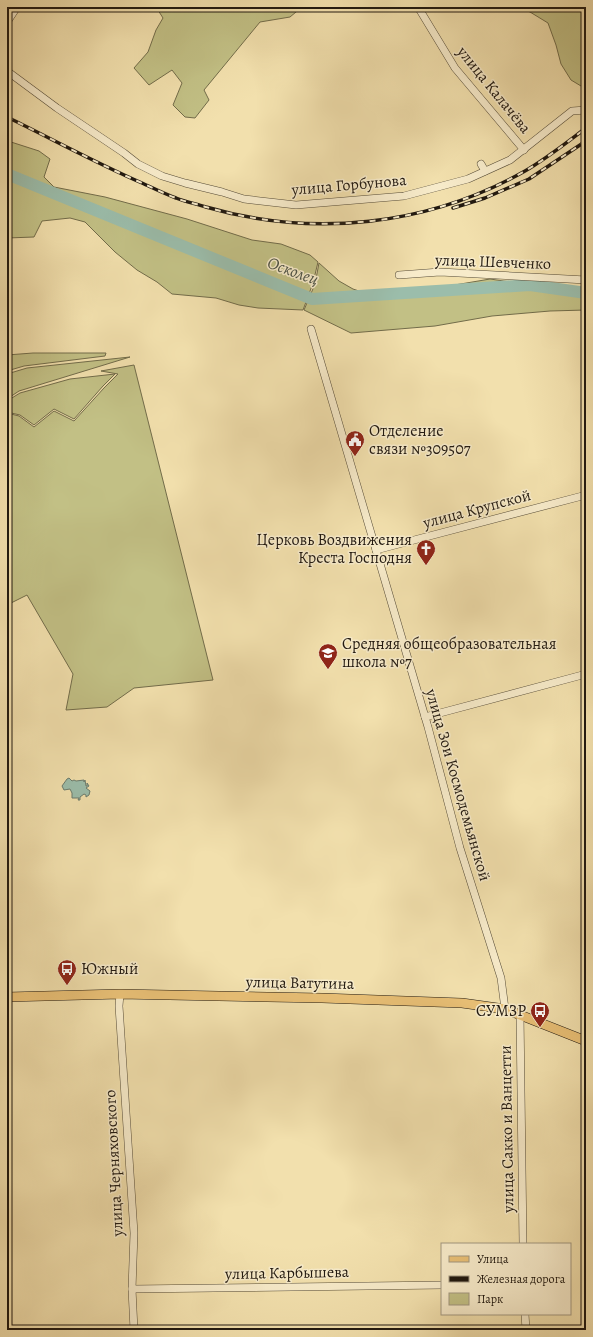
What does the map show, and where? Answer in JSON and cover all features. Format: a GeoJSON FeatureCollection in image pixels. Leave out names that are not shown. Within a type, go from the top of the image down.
{"type":"FeatureCollection","features":[{"type":"Feature","properties":{"kind":"main road","name":"улица Ватутина"},"geometry":{"type":"LineString","coordinates":[[7,997],[120,994],[462,1003],[505,1009],[586,1041]]}},
{"type":"Feature","properties":{"kind":"street"},"geometry":{"type":"LineString","coordinates":[[7,22],[17,7]]}},
{"type":"Feature","properties":{"kind":"street","name":"улица Калачёва"},"geometry":{"type":"LineString","coordinates":[[418,7],[455,68],[524,150]]}},
{"type":"Feature","properties":{"kind":"street","name":"улица Горбунова"},"geometry":{"type":"LineString","coordinates":[[7,71],[57,108],[138,164],[162,176],[222,192],[244,200],[296,205],[404,196],[468,179],[510,160],[572,111],[586,110]]}},
{"type":"Feature","properties":{"kind":"street"},"geometry":{"type":"LineString","coordinates":[[481,164],[485,171]]}},
{"type":"Feature","properties":{"kind":"street","name":"улица Шевченко"},"geometry":{"type":"LineString","coordinates":[[399,275],[440,272],[586,280]]}},
{"type":"Feature","properties":{"kind":"street","name":"улица Зои Космодемьянской"},"geometry":{"type":"LineString","coordinates":[[311,329],[425,717],[460,848],[501,978],[505,1009]]}},
{"type":"Feature","properties":{"kind":"street","name":"улица Крупской"},"geometry":{"type":"LineString","coordinates":[[376,550],[586,495]]}},
{"type":"Feature","properties":{"kind":"street"},"geometry":{"type":"LineString","coordinates":[[425,717],[586,674]]}},
{"type":"Feature","properties":{"kind":"street","name":"улица Черняховского"},"geometry":{"type":"LineString","coordinates":[[120,994],[119,1006],[134,1233],[132,1289],[134,1330]]}},
{"type":"Feature","properties":{"kind":"street","name":"улица Сакко и Ванцетти"},"geometry":{"type":"LineString","coordinates":[[520,1014],[523,1243]]}},
{"type":"Feature","properties":{"kind":"street","name":"улица Карбышева"},"geometry":{"type":"LineString","coordinates":[[132,1289],[441,1285]]}},
{"type":"Feature","properties":{"kind":"street"},"geometry":{"type":"LineString","coordinates":[[525,1315],[526,1330]]}},
{"type":"Feature","properties":{"kind":"green space"},"geometry":{"type":"Polygon","coordinates":[[[156,7],[302,7],[290,17],[260,22],[204,90],[209,100],[195,118],[185,117],[173,105],[182,83],[172,70],[149,85],[134,68],[148,52],[156,30],[163,18],[156,7]]]}},
{"type":"Feature","properties":{"kind":"green space"},"geometry":{"type":"Polygon","coordinates":[[[517,7],[586,7],[586,84],[581,86],[571,80],[561,64],[548,23],[530,12],[517,7]]]}},
{"type":"Feature","properties":{"kind":"green space"},"geometry":{"type":"Polygon","coordinates":[[[11,142],[39,151],[50,159],[44,177],[54,187],[105,197],[187,219],[252,240],[281,244],[310,255],[318,262],[313,283],[303,310],[258,308],[239,305],[216,298],[172,294],[157,282],[137,270],[115,252],[85,222],[70,218],[42,221],[34,237],[7,238],[7,144],[11,142]]]}},
{"type":"Feature","properties":{"kind":"green space"},"geometry":{"type":"Polygon","coordinates":[[[319,263],[339,281],[353,289],[365,293],[378,294],[437,288],[490,279],[531,285],[586,288],[586,310],[550,311],[492,316],[435,326],[351,333],[304,310],[315,284],[319,263]]]}},
{"type":"Feature","properties":{"kind":"green space"},"geometry":{"type":"Polygon","coordinates":[[[33,353],[106,353],[105,356],[24,366],[7,371],[7,355],[33,353]]]}},
{"type":"Feature","properties":{"kind":"green space"},"geometry":{"type":"Polygon","coordinates":[[[130,357],[19,391],[7,399],[7,374],[27,368],[130,357]]]}},
{"type":"Feature","properties":{"kind":"green space"},"geometry":{"type":"Polygon","coordinates":[[[134,365],[213,680],[134,688],[107,707],[66,710],[73,674],[27,595],[7,605],[7,413],[19,416],[34,427],[54,411],[74,421],[118,374],[101,371],[134,365]]]}},
{"type":"Feature","properties":{"kind":"green space"},"geometry":{"type":"Polygon","coordinates":[[[115,374],[74,419],[54,409],[34,425],[20,415],[7,412],[7,401],[20,393],[70,379],[115,374]]]}},
{"type":"Feature","properties":{"kind":"shaded area"},"geometry":{"type":"Polygon","coordinates":[[[69,778],[72,781],[84,780],[84,782],[85,780],[86,786],[87,783],[89,786],[86,788],[90,791],[89,795],[86,797],[84,794],[80,797],[80,800],[78,800],[79,798],[72,798],[70,789],[64,790],[62,786],[69,778]]]}},
{"type":"Feature","properties":{"kind":"waterway","name":"Осколец"},"geometry":{"type":"LineString","coordinates":[[7,174],[312,299],[530,285],[586,293]]}},
{"type":"Feature","properties":{"kind":"railway"},"geometry":{"type":"LineString","coordinates":[[7,117],[108,167],[163,193],[180,199],[246,217],[287,222],[328,224],[369,221],[410,215],[449,204],[488,190],[525,171],[586,128]]}},
{"type":"Feature","properties":{"kind":"railway"},"geometry":{"type":"LineString","coordinates":[[453,208],[485,198],[529,179],[586,141]]}},
{"type":"Feature","properties":{"kind":"place","name":"Отделение связи №309507"},"geometry":{"type":"Point","coordinates":[355,457]}},
{"type":"Feature","properties":{"kind":"place","name":"Церковь Воздвижения Креста Господня"},"geometry":{"type":"Point","coordinates":[426,566]}},
{"type":"Feature","properties":{"kind":"place","name":"Средняя общеобразовательная школа №7"},"geometry":{"type":"Point","coordinates":[328,670]}},
{"type":"Feature","properties":{"kind":"place","name":"Южный"},"geometry":{"type":"Point","coordinates":[67,986]}},
{"type":"Feature","properties":{"kind":"place","name":"СУМЗР"},"geometry":{"type":"Point","coordinates":[540,1028]}}]}
